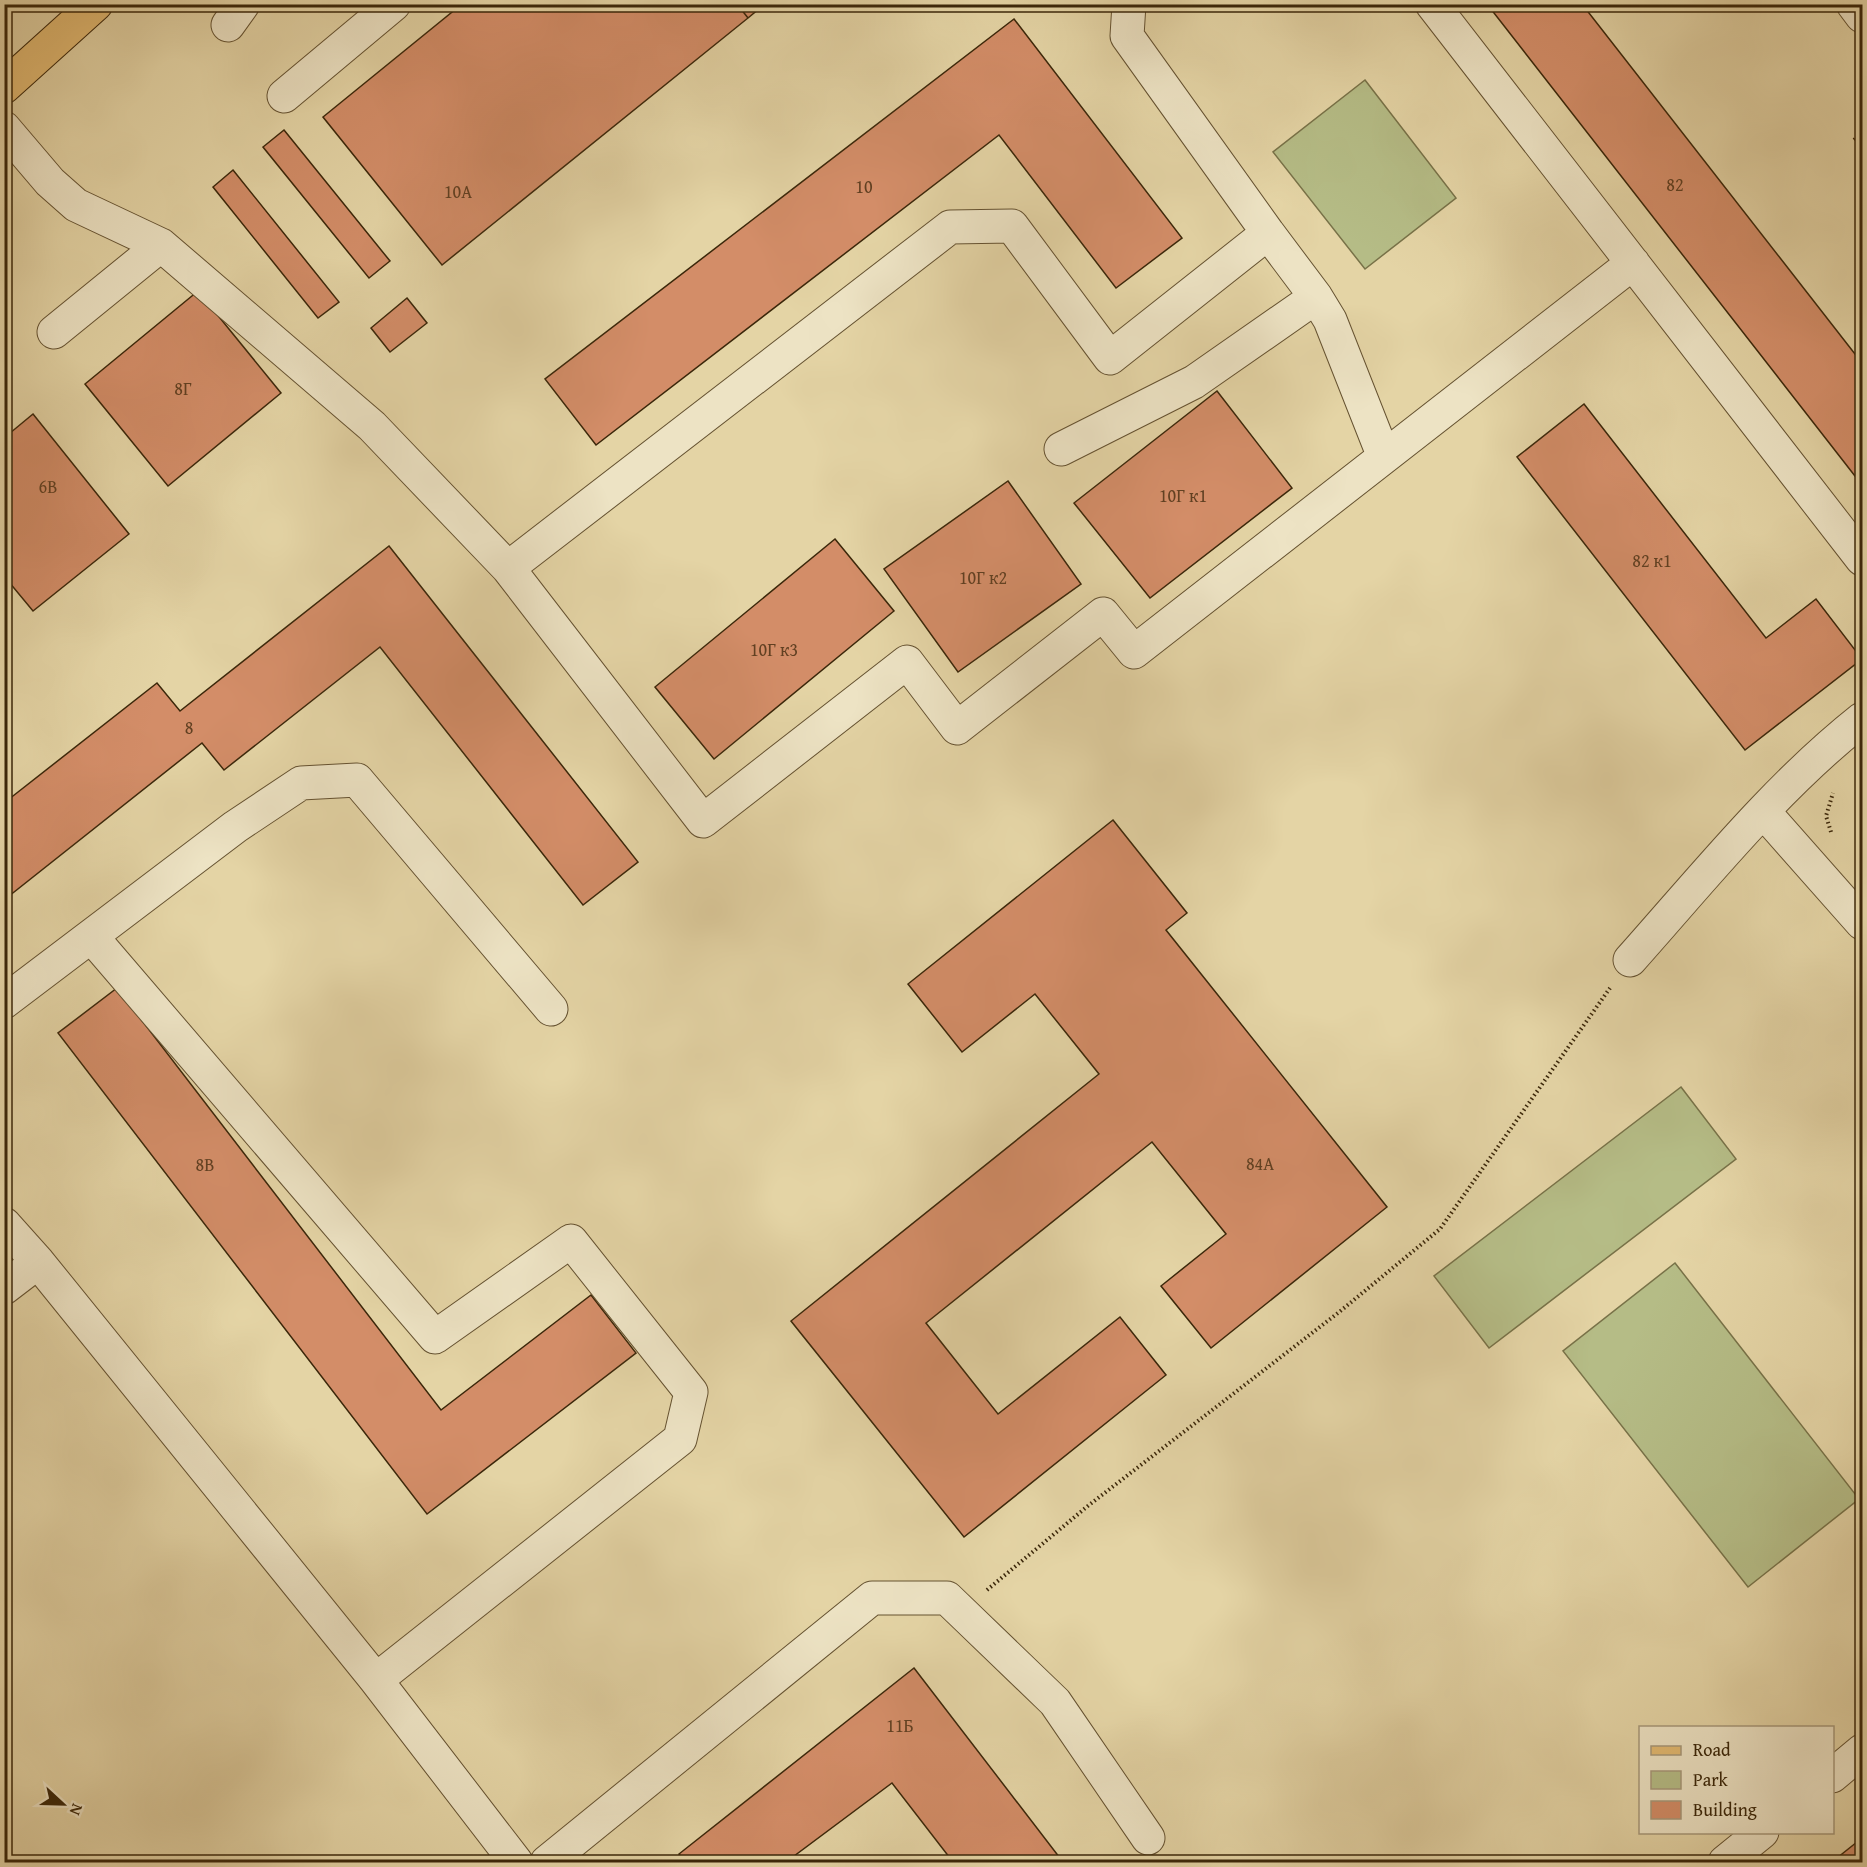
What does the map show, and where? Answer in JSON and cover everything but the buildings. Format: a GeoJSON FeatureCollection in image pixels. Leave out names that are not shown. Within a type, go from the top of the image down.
{"type":"FeatureCollection","features":[{"type":"Feature","properties":{"kind":"main road"},"geometry":{"type":"LineString","coordinates":[[4,87],[96,4]]}},
{"type":"Feature","properties":{"kind":"street"},"geometry":{"type":"LineString","coordinates":[[284,96],[394,4]]}},
{"type":"Feature","properties":{"kind":"street"},"geometry":{"type":"LineString","coordinates":[[1129,4],[1126,36],[1316,297],[1330,320],[1384,457]]}},
{"type":"Feature","properties":{"kind":"street"},"geometry":{"type":"LineString","coordinates":[[1432,4],[1863,559]]}},
{"type":"Feature","properties":{"kind":"street"},"geometry":{"type":"LineString","coordinates":[[1853,4],[1863,16]]}},
{"type":"Feature","properties":{"kind":"street"},"geometry":{"type":"LineString","coordinates":[[4,128],[50,182],[76,205],[161,244],[372,426],[508,568],[703,821],[907,662],[957,728],[1103,614],[1134,652],[1633,263]]}},
{"type":"Feature","properties":{"kind":"street"},"geometry":{"type":"LineString","coordinates":[[508,568],[950,227],[1012,226],[1110,358],[1268,233]]}},
{"type":"Feature","properties":{"kind":"street"},"geometry":{"type":"LineString","coordinates":[[54,332],[161,244]]}},
{"type":"Feature","properties":{"kind":"street"},"geometry":{"type":"LineString","coordinates":[[1061,449],[1194,382],[1316,297]]}},
{"type":"Feature","properties":{"kind":"street"},"geometry":{"type":"LineString","coordinates":[[1630,960],[1763,811],[1805,768],[1863,719]]}},
{"type":"Feature","properties":{"kind":"street"},"geometry":{"type":"LineString","coordinates":[[4,1002],[235,828],[302,783],[357,780],[551,1008]]}},
{"type":"Feature","properties":{"kind":"street"},"geometry":{"type":"LineString","coordinates":[[1763,811],[1863,923]]}},
{"type":"Feature","properties":{"kind":"street"},"geometry":{"type":"LineString","coordinates":[[91,936],[435,1337],[571,1241],[691,1392],[680,1439],[376,1680]]}},
{"type":"Feature","properties":{"kind":"street"},"geometry":{"type":"LineString","coordinates":[[4,1224],[38,1262],[376,1680],[516,1863]]}},
{"type":"Feature","properties":{"kind":"street"},"geometry":{"type":"LineString","coordinates":[[4,1288],[38,1262]]}},
{"type":"Feature","properties":{"kind":"street"},"geometry":{"type":"LineString","coordinates":[[547,1863],[872,1598],[947,1598],[1055,1702],[1148,1838]]}},
{"type":"Feature","properties":{"kind":"street"},"geometry":{"type":"LineString","coordinates":[[1834,1775],[1863,1751]]}},
{"type":"Feature","properties":{"kind":"street"},"geometry":{"type":"LineString","coordinates":[[1725,1863],[1761,1834]]}},
{"type":"Feature","properties":{"kind":"path"},"geometry":{"type":"LineString","coordinates":[[1854,140],[1863,133]]}},
{"type":"Feature","properties":{"kind":"path"},"geometry":{"type":"LineString","coordinates":[[1833,835],[1826,816],[1834,790]]}},
{"type":"Feature","properties":{"kind":"path"},"geometry":{"type":"LineString","coordinates":[[961,1611],[1089,1505],[1329,1320],[1440,1230],[1630,960]]}},
{"type":"Feature","properties":{"kind":"green space"},"geometry":{"type":"Polygon","coordinates":[[[1365,80],[1456,198],[1365,269],[1273,152],[1365,80]]]}},
{"type":"Feature","properties":{"kind":"green space"},"geometry":{"type":"Polygon","coordinates":[[[1681,1087],[1736,1159],[1489,1348],[1434,1276],[1681,1087]]]}},
{"type":"Feature","properties":{"kind":"green space"},"geometry":{"type":"Polygon","coordinates":[[[1675,1263],[1859,1499],[1748,1587],[1563,1351],[1675,1263]]]}}]}
